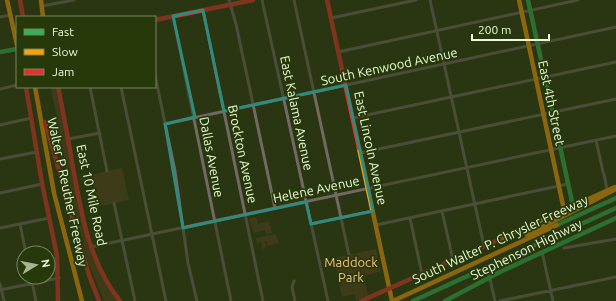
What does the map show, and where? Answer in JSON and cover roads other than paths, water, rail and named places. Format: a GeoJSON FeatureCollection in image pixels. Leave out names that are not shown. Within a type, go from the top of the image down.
{"type":"FeatureCollection","features":[{"type":"Feature","properties":{"kind":"main road"},"geometry":{"type":"LineString","coordinates":[[7,0],[16,31]]}},
{"type":"Feature","properties":{"kind":"main road"},"geometry":{"type":"LineString","coordinates":[[20,0],[23,16]]}},
{"type":"Feature","properties":{"kind":"main road"},"geometry":{"type":"LineString","coordinates":[[41,0],[43,16]]}},
{"type":"Feature","properties":{"kind":"main road"},"geometry":{"type":"LineString","coordinates":[[156,20],[203,10],[230,2],[253,0]]}},
{"type":"Feature","properties":{"kind":"main road","name":"East Lincoln Avenue"},"geometry":{"type":"LineString","coordinates":[[327,0],[392,301]]}},
{"type":"Feature","properties":{"kind":"main road","name":"East 4th Street"},"geometry":{"type":"LineString","coordinates":[[519,0],[564,210]]}},
{"type":"Feature","properties":{"kind":"main road","name":"East 4th Street"},"geometry":{"type":"LineString","coordinates":[[528,0],[573,206]]}},
{"type":"Feature","properties":{"kind":"main road"},"geometry":{"type":"LineString","coordinates":[[11,15],[16,40]]}},
{"type":"Feature","properties":{"kind":"main road"},"geometry":{"type":"LineString","coordinates":[[0,52],[16,49]]}},
{"type":"Feature","properties":{"kind":"main road"},"geometry":{"type":"LineString","coordinates":[[26,88],[42,184],[58,258],[60,278],[58,301]]}},
{"type":"Feature","properties":{"kind":"main road","name":"Walter P Reuther Freeway"},"geometry":{"type":"LineString","coordinates":[[35,88],[54,193],[82,301]]}},
{"type":"Feature","properties":{"kind":"main road","name":"East 10 Mile Road"},"geometry":{"type":"LineString","coordinates":[[58,88],[91,247],[104,278],[120,301]]}},
{"type":"Feature","properties":{"kind":"main road"},"geometry":{"type":"LineString","coordinates":[[37,97],[89,275],[100,301]]}},
{"type":"Feature","properties":{"kind":"main road"},"geometry":{"type":"LineString","coordinates":[[361,301],[607,190],[616,188]]}},
{"type":"Feature","properties":{"kind":"main road"},"geometry":{"type":"LineString","coordinates":[[490,256],[616,188]]}},
{"type":"Feature","properties":{"kind":"main road","name":"South Walter P. Chrysler Freeway"},"geometry":{"type":"LineString","coordinates":[[392,301],[616,198]]}},
{"type":"Feature","properties":{"kind":"main road"},"geometry":{"type":"LineString","coordinates":[[413,301],[616,208]]}},
{"type":"Feature","properties":{"kind":"main road","name":"Stephenson Highway"},"geometry":{"type":"LineString","coordinates":[[445,301],[490,279],[500,272],[616,218]]}},
{"type":"Feature","properties":{"kind":"street"},"geometry":{"type":"LineString","coordinates":[[42,6],[74,0]]}},
{"type":"Feature","properties":{"kind":"street","name":"East Kalama Avenue"},"geometry":{"type":"LineString","coordinates":[[262,0],[328,301]]}},
{"type":"Feature","properties":{"kind":"street"},"geometry":{"type":"LineString","coordinates":[[294,0],[349,255]]}},
{"type":"Feature","properties":{"kind":"street"},"geometry":{"type":"LineString","coordinates":[[331,18],[416,0]]}},
{"type":"Feature","properties":{"kind":"street"},"geometry":{"type":"LineString","coordinates":[[430,0],[484,246]]}},
{"type":"Feature","properties":{"kind":"street"},"geometry":{"type":"LineString","coordinates":[[338,52],[578,0]]}},
{"type":"Feature","properties":{"kind":"street"},"geometry":{"type":"LineString","coordinates":[[230,2],[276,208]]}},
{"type":"Feature","properties":{"kind":"street","name":"Brockton Avenue"},"geometry":{"type":"LineString","coordinates":[[203,10],[263,301]]}},
{"type":"Feature","properties":{"kind":"street"},"geometry":{"type":"LineString","coordinates":[[0,17],[11,15]]}},
{"type":"Feature","properties":{"kind":"street","name":"Dallas Avenue"},"geometry":{"type":"LineString","coordinates":[[173,16],[195,117],[214,221],[231,301]]}},
{"type":"Feature","properties":{"kind":"street","name":"South Kenwood Avenue"},"geometry":{"type":"LineString","coordinates":[[165,124],[616,27]]}},
{"type":"Feature","properties":{"kind":"street"},"geometry":{"type":"LineString","coordinates":[[353,118],[616,62]]}},
{"type":"Feature","properties":{"kind":"street"},"geometry":{"type":"LineString","coordinates":[[156,80],[175,171],[196,301]]}},
{"type":"Feature","properties":{"kind":"street"},"geometry":{"type":"LineString","coordinates":[[0,88],[16,85]]}},
{"type":"Feature","properties":{"kind":"street"},"geometry":{"type":"LineString","coordinates":[[90,88],[107,171]]}},
{"type":"Feature","properties":{"kind":"street"},"geometry":{"type":"LineString","coordinates":[[121,88],[166,301]]}},
{"type":"Feature","properties":{"kind":"street"},"geometry":{"type":"LineString","coordinates":[[360,153],[616,99]]}},
{"type":"Feature","properties":{"kind":"street"},"geometry":{"type":"LineString","coordinates":[[0,125],[31,118]]}},
{"type":"Feature","properties":{"kind":"street"},"geometry":{"type":"LineString","coordinates":[[68,139],[100,133]]}},
{"type":"Feature","properties":{"kind":"street","name":"Helene Avenue"},"geometry":{"type":"LineString","coordinates":[[91,247],[616,136]]}},
{"type":"Feature","properties":{"kind":"street"},"geometry":{"type":"LineString","coordinates":[[596,140],[607,190]]}},
{"type":"Feature","properties":{"kind":"street"},"geometry":{"type":"LineString","coordinates":[[0,160],[37,152]]}},
{"type":"Feature","properties":{"kind":"street"},"geometry":{"type":"LineString","coordinates":[[0,193],[42,184]]}},
{"type":"Feature","properties":{"kind":"street"},"geometry":{"type":"LineString","coordinates":[[376,225],[568,184]]}},
{"type":"Feature","properties":{"kind":"street"},"geometry":{"type":"LineString","coordinates":[[114,203],[135,301]]}},
{"type":"Feature","properties":{"kind":"street"},"geometry":{"type":"LineString","coordinates":[[311,224],[373,211]]}},
{"type":"Feature","properties":{"kind":"street"},"geometry":{"type":"LineString","coordinates":[[442,211],[453,260]]}},
{"type":"Feature","properties":{"kind":"street"},"geometry":{"type":"LineString","coordinates":[[0,228],[50,218]]}},
{"type":"Feature","properties":{"kind":"street"},"geometry":{"type":"LineString","coordinates":[[410,218],[422,274]]}},
{"type":"Feature","properties":{"kind":"street"},"geometry":{"type":"LineString","coordinates":[[20,224],[24,245]]}},
{"type":"Feature","properties":{"kind":"street"},"geometry":{"type":"LineString","coordinates":[[564,248],[616,239]]}},
{"type":"Feature","properties":{"kind":"street"},"geometry":{"type":"LineString","coordinates":[[542,252],[553,301]]}},
{"type":"Feature","properties":{"kind":"street"},"geometry":{"type":"LineString","coordinates":[[500,301],[616,277]]}},
{"type":"Feature","properties":{"kind":"street"},"geometry":{"type":"LineString","coordinates":[[56,279],[60,278]]}},
{"type":"Feature","properties":{"kind":"street"},"geometry":{"type":"LineString","coordinates":[[490,279],[495,301]]}},
{"type":"Feature","properties":{"kind":"street"},"geometry":{"type":"LineString","coordinates":[[294,281],[292,287],[295,301]]}},
{"type":"Feature","properties":{"kind":"street"},"geometry":{"type":"LineString","coordinates":[[0,284],[4,301]]}},
{"type":"Feature","properties":{"kind":"street"},"geometry":{"type":"LineString","coordinates":[[1,290],[27,285]]}},
{"type":"Feature","properties":{"kind":"street"},"geometry":{"type":"LineString","coordinates":[[32,285],[36,301]]}},
{"type":"Feature","properties":{"kind":"park label","name":"Maddock Park"},"geometry":{"type":"Point","coordinates":[351,270]}}]}
